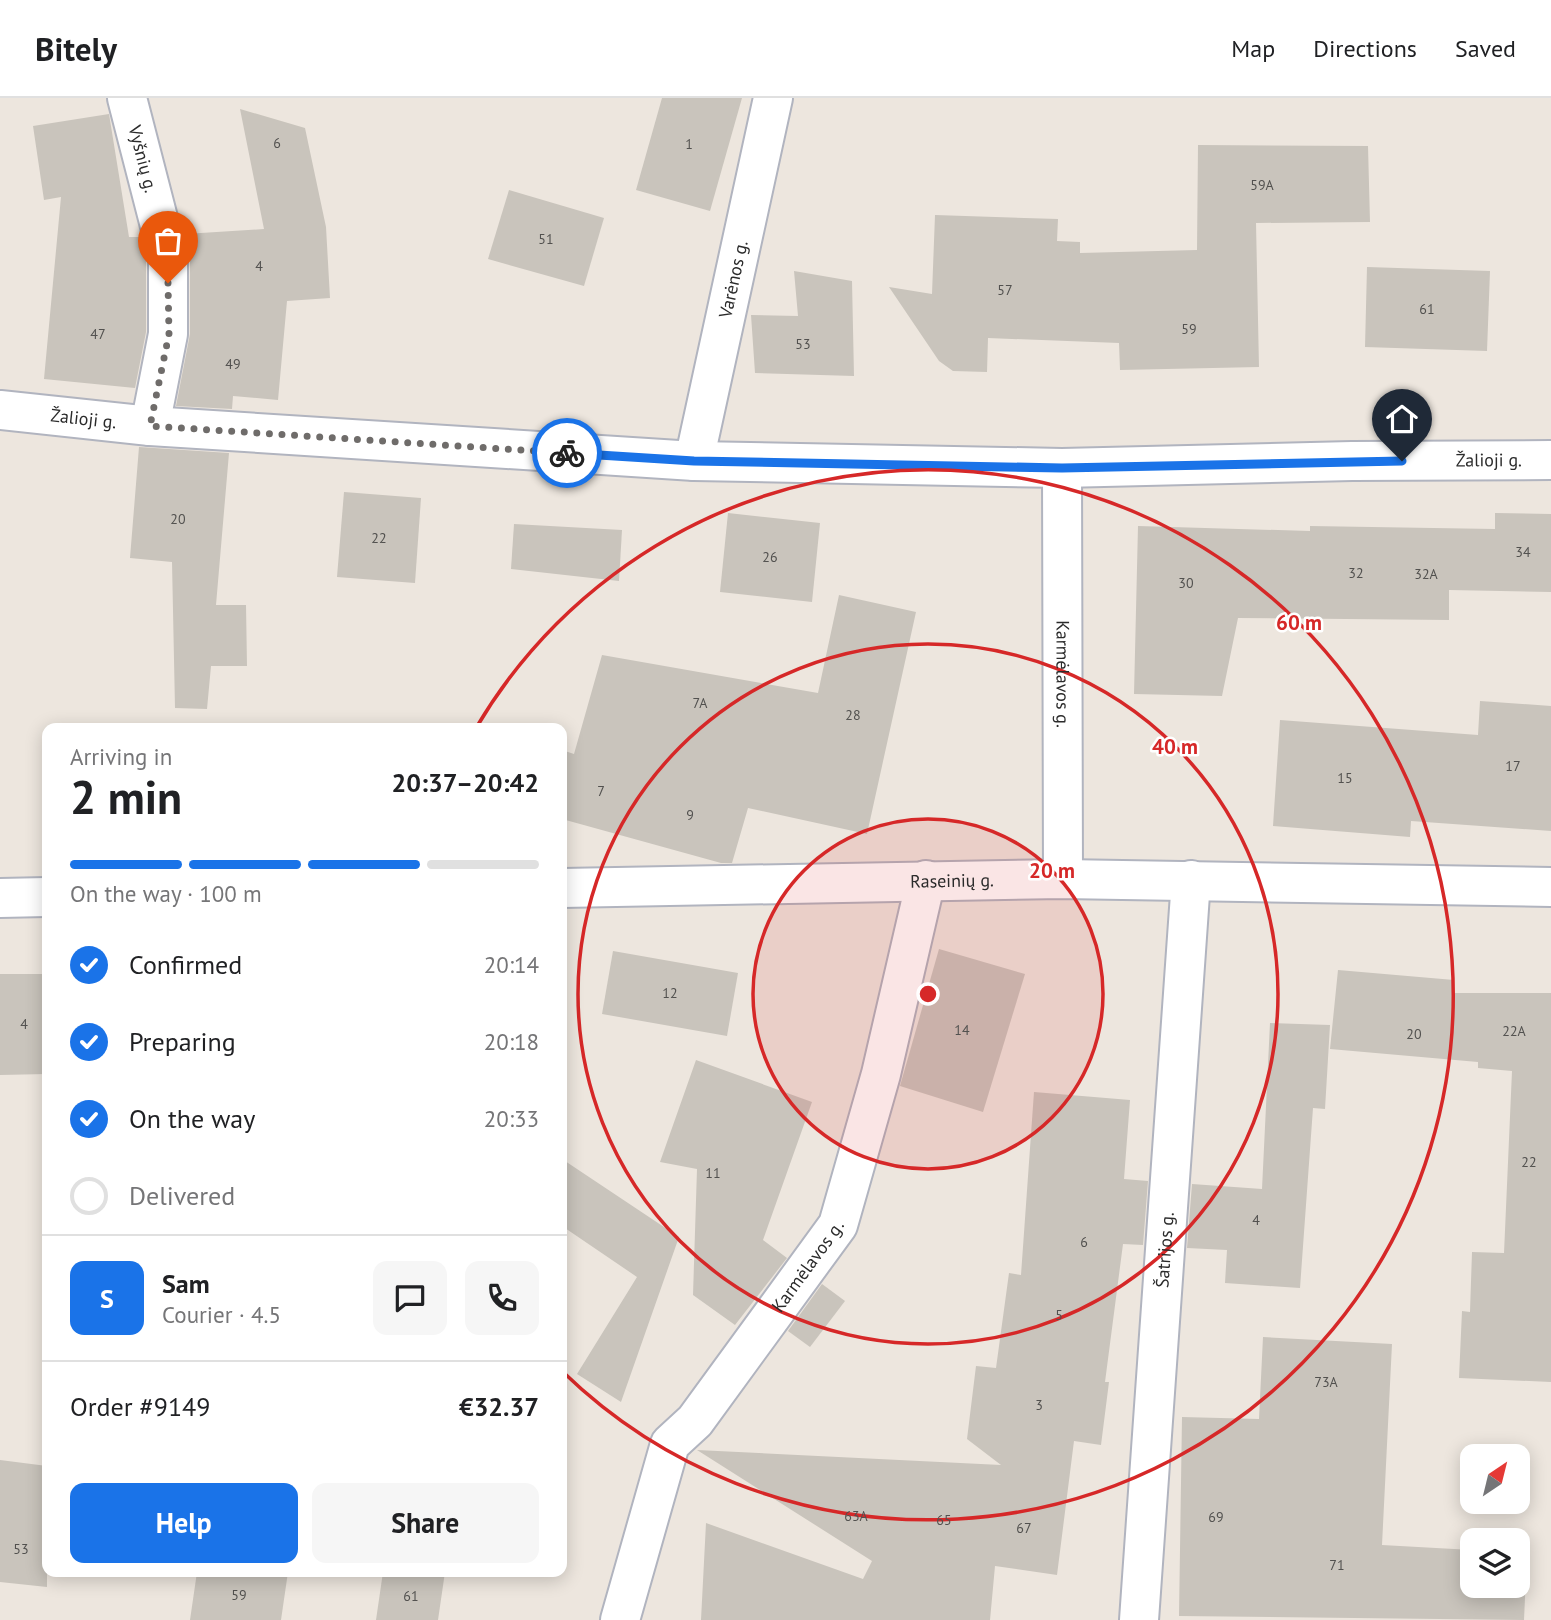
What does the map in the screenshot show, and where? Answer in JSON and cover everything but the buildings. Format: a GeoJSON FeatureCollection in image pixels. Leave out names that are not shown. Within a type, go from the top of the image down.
{"type":"FeatureCollection","features":[{"type":"Feature","properties":{"kind":"street","name":"Vyšnių g."},"geometry":{"type":"LineString","coordinates":[[127,98],[168,257],[169,334],[150,426]]}},
{"type":"Feature","properties":{"kind":"street","name":"Varėnos g."},"geometry":{"type":"LineString","coordinates":[[694,461],[773,98]]}},
{"type":"Feature","properties":{"kind":"street","name":"Žalioji g."},"geometry":{"type":"LineString","coordinates":[[0,410],[150,426],[694,461],[1062,468],[1352,461],[1551,460]]}},
{"type":"Feature","properties":{"kind":"street","name":"Karmėlavos g."},"geometry":{"type":"LineString","coordinates":[[1062,468],[1063,879]]}},
{"type":"Feature","properties":{"kind":"street","name":"Raseinių g."},"geometry":{"type":"LineString","coordinates":[[567,888],[1063,879],[1551,887]]}},
{"type":"Feature","properties":{"kind":"street","name":"Karmėlavos g."},"geometry":{"type":"LineString","coordinates":[[620,1620],[670,1444],[695,1421],[838,1225],[881,1073],[926,880]]}},
{"type":"Feature","properties":{"kind":"street","name":"Šatrijos g."},"geometry":{"type":"LineString","coordinates":[[1139,1620],[1191,880]]}},
{"type":"Feature","properties":{"kind":"street"},"geometry":{"type":"LineString","coordinates":[[0,898],[42,897]]}},
{"type":"Feature","properties":{"kind":"way so far"},"geometry":{"type":"LineString","coordinates":[[168,283],[169,334],[150,426],[567,453]]}},
{"type":"Feature","properties":{"kind":"route"},"geometry":{"type":"LineString","coordinates":[[567,453],[694,461],[1062,468],[1402,461]]}}]}
